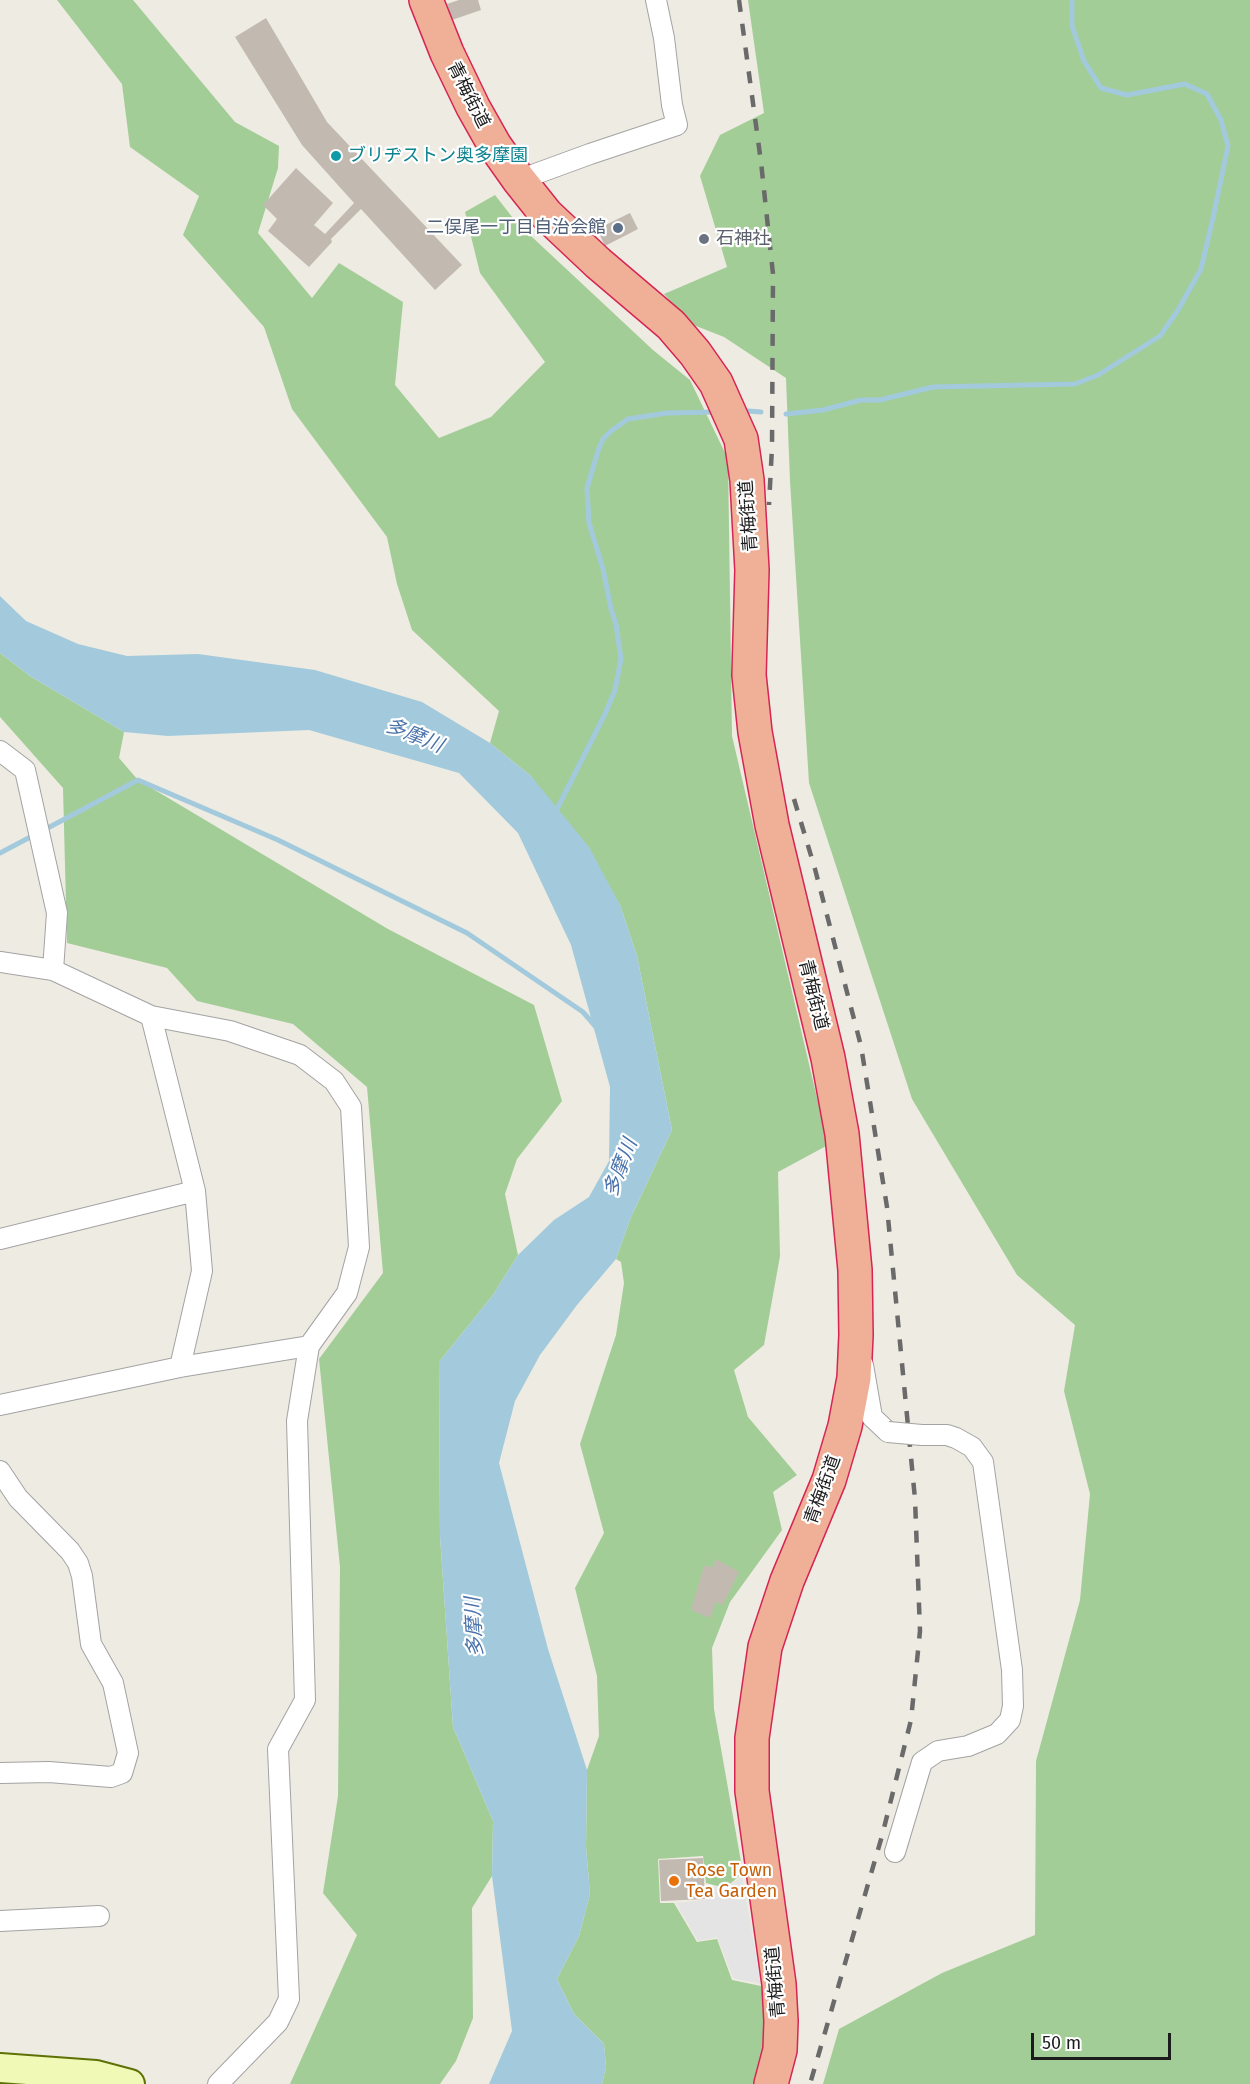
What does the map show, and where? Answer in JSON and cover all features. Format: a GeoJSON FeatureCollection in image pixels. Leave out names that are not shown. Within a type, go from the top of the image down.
{"type":"FeatureCollection","features":[{"type":"Feature","properties":{"kind":"highway","name":"青梅街道"},"geometry":{"type":"LineString","coordinates":[[426,0],[447,53],[473,107],[495,146],[519,180],[546,214],[598,263],[670,325],[695,353],[716,383],[741,439],[747,480],[752,570],[748,675],[755,732],[772,825],[828,1058],[842,1134],[855,1270],[854,1378],[845,1426],[829,1480],[787,1581],[765,1647],[752,1738],[753,1791],[780,2003],[780,2050],[771,2084]]}},
{"type":"Feature","properties":{"kind":"main road"},"geometry":{"type":"LineString","coordinates":[[0,2068],[96,2075],[130,2084]]}},
{"type":"Feature","properties":{"kind":"street"},"geometry":{"type":"LineString","coordinates":[[519,180],[590,153],[677,125],[656,0]]}},
{"type":"Feature","properties":{"kind":"street"},"geometry":{"type":"LineString","coordinates":[[0,752],[25,770],[57,913],[53,970]]}},
{"type":"Feature","properties":{"kind":"street"},"geometry":{"type":"LineString","coordinates":[[0,962],[53,970],[151,1016],[230,1031],[300,1055],[334,1081],[351,1107],[359,1247],[347,1293],[309,1346],[297,1421],[305,1700],[278,1749],[289,1999],[278,2022],[218,2084]]}},
{"type":"Feature","properties":{"kind":"street"},"geometry":{"type":"LineString","coordinates":[[151,1016],[195,1191],[202,1270],[180,1367]]}},
{"type":"Feature","properties":{"kind":"street"},"geometry":{"type":"LineString","coordinates":[[0,1239],[195,1191]]}},
{"type":"Feature","properties":{"kind":"street"},"geometry":{"type":"LineString","coordinates":[[856,1335],[868,1384],[872,1417],[888,1432],[947,1435],[956,1438],[972,1447],[983,1462],[1012,1670],[1013,1706],[1010,1720],[997,1734],[968,1746],[938,1751],[922,1762],[918,1769],[895,1852]]}},
{"type":"Feature","properties":{"kind":"street"},"geometry":{"type":"LineString","coordinates":[[0,1405],[180,1367],[309,1346]]}},
{"type":"Feature","properties":{"kind":"street"},"geometry":{"type":"LineString","coordinates":[[0,1471],[18,1498],[70,1551],[78,1563],[82,1576],[91,1644],[113,1683],[128,1753],[122,1773],[111,1777],[49,1772],[0,1773]]}},
{"type":"Feature","properties":{"kind":"street"},"geometry":{"type":"LineString","coordinates":[[0,1921],[99,1916]]}},
{"type":"Feature","properties":{"kind":"green space"},"geometry":{"type":"Polygon","coordinates":[[[57,0],[133,0],[235,122],[279,146],[278,168],[258,233],[312,298],[339,263],[403,302],[395,385],[439,438],[491,417],[545,362],[480,273],[465,212],[495,195],[516,222],[653,350],[690,380],[728,459],[732,736],[828,1145],[778,1172],[780,1256],[764,1345],[734,1370],[748,1417],[797,1475],[773,1492],[782,1530],[730,1602],[712,1648],[714,1709],[743,1873],[725,1888],[706,1883],[703,1856],[658,1859],[660,1903],[674,1903],[697,1942],[717,1939],[732,1980],[761,1986],[769,2013],[764,2084],[602,2084],[606,2067],[604,2044],[574,2014],[557,1979],[579,1936],[590,1894],[586,1847],[587,1770],[599,1736],[597,1676],[575,1588],[604,1533],[580,1444],[616,1335],[624,1283],[621,1262],[616,1259],[631,1217],[672,1130],[637,956],[620,905],[531,776],[490,743],[499,711],[412,630],[397,584],[387,537],[292,409],[264,327],[183,235],[199,196],[130,147],[122,84],[57,0]]]}},
{"type":"Feature","properties":{"kind":"green space"},"geometry":{"type":"Polygon","coordinates":[[[748,0],[1250,0],[1250,2084],[823,2084],[839,2029],[942,1973],[1035,1935],[1036,1761],[1080,1600],[1090,1494],[1064,1391],[1075,1325],[1017,1275],[912,1099],[809,783],[790,481],[786,378],[724,337],[691,324],[664,294],[727,267],[700,176],[720,135],[764,113],[748,0]]]}},
{"type":"Feature","properties":{"kind":"green space"},"geometry":{"type":"Polygon","coordinates":[[[0,653],[30,676],[124,732],[119,758],[138,780],[388,929],[534,1005],[562,1101],[517,1159],[505,1194],[518,1255],[493,1295],[439,1362],[440,1536],[453,1727],[493,1821],[492,1876],[472,1908],[473,2018],[456,2061],[440,2084],[290,2084],[357,1935],[323,1893],[338,1796],[340,1567],[319,1359],[383,1273],[367,1087],[293,1024],[197,1001],[167,968],[67,943],[63,788],[0,717],[0,653]]]}},
{"type":"Feature","properties":{"kind":"shaded area"},"geometry":{"type":"Polygon","coordinates":[[[742,1876],[761,1984],[733,1978],[717,1937],[698,1941],[676,1903],[706,1900],[705,1885],[725,1889],[742,1876]]]}},
{"type":"Feature","properties":{"kind":"water","name":"多摩川"},"geometry":{"type":"Polygon","coordinates":[[[0,596],[26,621],[78,644],[127,656],[198,654],[315,670],[422,702],[490,743],[531,776],[589,847],[620,905],[637,956],[672,1130],[631,1217],[616,1259],[577,1305],[540,1355],[515,1401],[499,1463],[548,1649],[587,1770],[586,1847],[590,1894],[579,1936],[557,1979],[574,2014],[604,2044],[606,2067],[602,2084],[489,2084],[512,2031],[492,1876],[493,1821],[453,1727],[440,1536],[439,1362],[493,1295],[518,1255],[554,1220],[589,1197],[609,1161],[610,1087],[571,945],[518,833],[459,773],[309,730],[168,736],[124,732],[30,676],[0,653],[0,596]]]}},
{"type":"Feature","properties":{"kind":"building"},"geometry":{"type":"Polygon","coordinates":[[[459,0],[478,0],[481,10],[452,20],[447,4],[459,0]]]}},
{"type":"Feature","properties":{"kind":"building","name":"ブリヂストン奥多摩園"},"geometry":{"type":"Polygon","coordinates":[[[266,18],[327,122],[462,265],[435,290],[361,209],[331,239],[332,242],[309,267],[268,231],[277,219],[263,205],[296,168],[333,203],[314,225],[325,234],[354,203],[302,145],[235,37],[266,18]]]}},
{"type":"Feature","properties":{"kind":"building"},"geometry":{"type":"Polygon","coordinates":[[[630,213],[638,229],[605,246],[597,229],[630,213]]]}},
{"type":"Feature","properties":{"kind":"building"},"geometry":{"type":"Polygon","coordinates":[[[716,1559],[739,1572],[723,1605],[716,1602],[710,1618],[691,1610],[704,1566],[713,1567],[716,1559]]]}},
{"type":"Feature","properties":{"kind":"building"},"geometry":{"type":"Polygon","coordinates":[[[703,1858],[705,1899],[661,1901],[659,1860],[703,1858]]]}},
{"type":"Feature","properties":{"kind":"waterway"},"geometry":{"type":"LineString","coordinates":[[786,414],[823,410],[861,400],[880,400],[933,387],[1075,384],[1098,375],[1160,336],[1178,310],[1201,269],[1213,218],[1228,146],[1221,120],[1207,94],[1185,84],[1127,95],[1101,88],[1084,61],[1072,26],[1072,0]]}},
{"type":"Feature","properties":{"kind":"waterway"},"geometry":{"type":"LineString","coordinates":[[748,411],[761,412]]}},
{"type":"Feature","properties":{"kind":"waterway"},"geometry":{"type":"LineString","coordinates":[[555,813],[605,714],[615,690],[621,659],[616,624],[589,523],[587,488],[599,448],[603,439],[628,419],[667,413],[715,412]]}},
{"type":"Feature","properties":{"kind":"waterway"},"geometry":{"type":"LineString","coordinates":[[44,830],[138,780],[278,840],[467,933],[583,1012],[596,1027]]}},
{"type":"Feature","properties":{"kind":"waterway"},"geometry":{"type":"LineString","coordinates":[[0,853],[36,834]]}},
{"type":"Feature","properties":{"kind":"railway"},"geometry":{"type":"LineString","coordinates":[[739,0],[761,162],[773,274],[772,447],[769,505]]}},
{"type":"Feature","properties":{"kind":"railway"},"geometry":{"type":"LineString","coordinates":[[794,799],[815,869],[861,1046],[887,1207],[915,1499],[920,1631],[911,1720],[882,1836],[810,2084]]}},
{"type":"Feature","properties":{"kind":"place","name":"ブリヂストン奥多摩園"},"geometry":{"type":"Point","coordinates":[336,156]}},
{"type":"Feature","properties":{"kind":"place","name":"二俣尾一丁目自治会館"},"geometry":{"type":"Point","coordinates":[618,228]}},
{"type":"Feature","properties":{"kind":"place","name":"石神社"},"geometry":{"type":"Point","coordinates":[704,239]}},
{"type":"Feature","properties":{"kind":"place","name":"Rose Town Tea Garden"},"geometry":{"type":"Point","coordinates":[674,1881]}}]}
